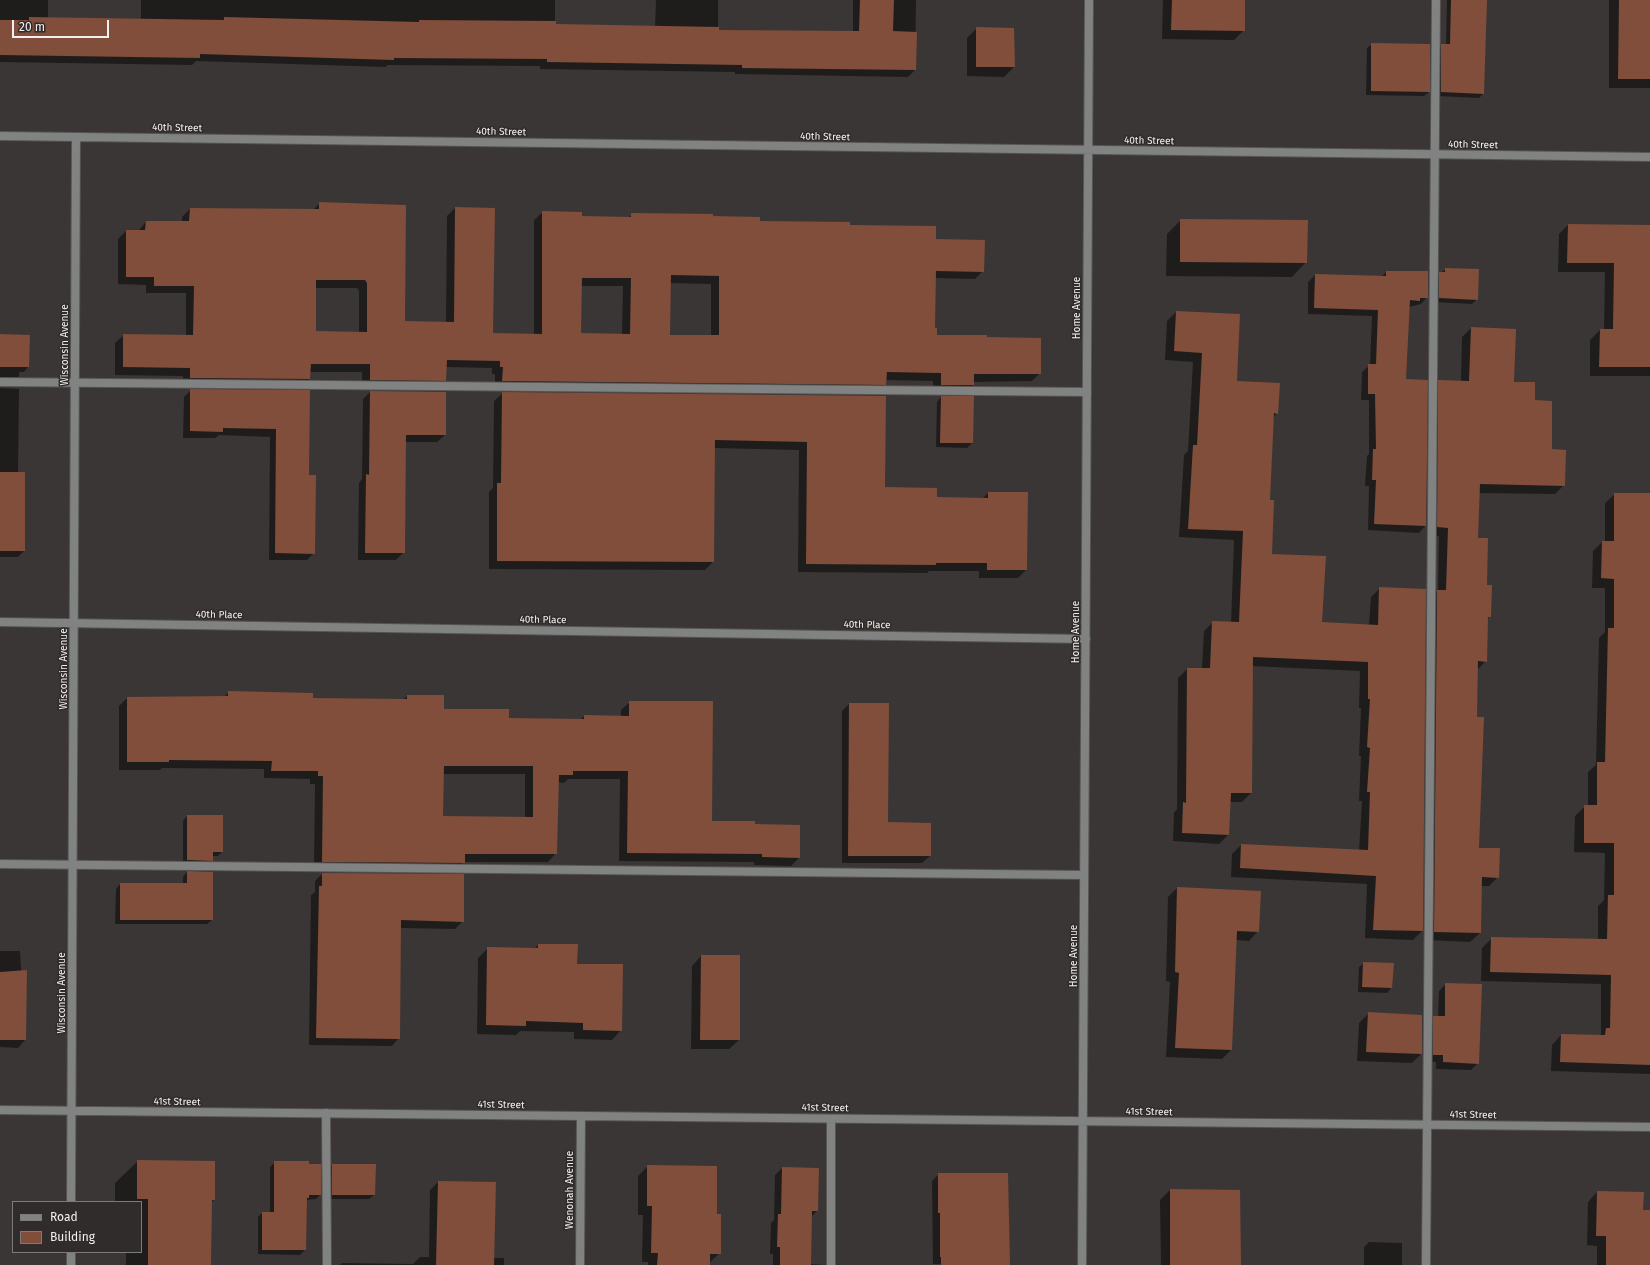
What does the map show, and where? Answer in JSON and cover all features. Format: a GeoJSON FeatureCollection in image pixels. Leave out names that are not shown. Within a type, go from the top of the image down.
{"type":"FeatureCollection","features":[{"type":"Feature","properties":{"kind":"street","name":"Home Avenue"},"geometry":{"type":"LineString","coordinates":[[1082,1265],[1089,0]]}},
{"type":"Feature","properties":{"kind":"street"},"geometry":{"type":"LineString","coordinates":[[1426,1265],[1436,0]]}},
{"type":"Feature","properties":{"kind":"street","name":"40th Street"},"geometry":{"type":"LineString","coordinates":[[0,136],[1650,157]]}},
{"type":"Feature","properties":{"kind":"street","name":"Wisconsin Avenue"},"geometry":{"type":"LineString","coordinates":[[72,1201],[76,137]]}},
{"type":"Feature","properties":{"kind":"street"},"geometry":{"type":"LineString","coordinates":[[0,382],[1087,392]]}},
{"type":"Feature","properties":{"kind":"street","name":"40th Place"},"geometry":{"type":"LineString","coordinates":[[0,622],[1086,639]]}},
{"type":"Feature","properties":{"kind":"street"},"geometry":{"type":"LineString","coordinates":[[0,864],[1084,875]]}},
{"type":"Feature","properties":{"kind":"street","name":"41st Street"},"geometry":{"type":"LineString","coordinates":[[0,1110],[1650,1127]]}},
{"type":"Feature","properties":{"kind":"street"},"geometry":{"type":"LineString","coordinates":[[326,1113],[326,1265]]}},
{"type":"Feature","properties":{"kind":"street","name":"Wenonah Avenue"},"geometry":{"type":"LineString","coordinates":[[580,1265],[581,1116]]}},
{"type":"Feature","properties":{"kind":"street"},"geometry":{"type":"LineString","coordinates":[[831,1119],[831,1265]]}},
{"type":"Feature","properties":{"kind":"street"},"geometry":{"type":"LineString","coordinates":[[71,1253],[71,1265]]}},
{"type":"Feature","properties":{"kind":"building"},"geometry":{"type":"Polygon","coordinates":[[[860,0],[894,0],[893,31],[917,32],[916,70],[742,68],[742,65],[547,62],[547,59],[394,58],[394,60],[200,54],[200,58],[0,55],[0,20],[29,20],[29,17],[224,20],[224,17],[419,22],[419,20],[556,21],[556,24],[719,27],[719,30],[859,31],[860,0]]]}},
{"type":"Feature","properties":{"kind":"building"},"geometry":{"type":"Polygon","coordinates":[[[1172,0],[1245,0],[1245,31],[1171,30],[1172,0]]]}},
{"type":"Feature","properties":{"kind":"building"},"geometry":{"type":"Polygon","coordinates":[[[1451,0],[1487,0],[1484,94],[1441,92],[1441,44],[1450,44],[1451,0]]]}},
{"type":"Feature","properties":{"kind":"building"},"geometry":{"type":"Polygon","coordinates":[[[1619,0],[1650,0],[1650,79],[1618,79],[1619,0]]]}},
{"type":"Feature","properties":{"kind":"building"},"geometry":{"type":"Polygon","coordinates":[[[976,27],[1014,28],[1015,67],[976,67],[976,27]]]}},
{"type":"Feature","properties":{"kind":"building"},"geometry":{"type":"Polygon","coordinates":[[[1371,43],[1430,44],[1430,92],[1371,91],[1371,43]]]}},
{"type":"Feature","properties":{"kind":"building"},"geometry":{"type":"Polygon","coordinates":[[[319,202],[406,205],[405,321],[454,322],[455,207],[495,208],[493,333],[542,334],[542,211],[582,212],[582,216],[631,217],[631,213],[713,214],[713,216],[760,217],[760,221],[850,222],[850,225],[936,226],[936,239],[985,240],[984,272],[936,271],[935,328],[937,328],[937,335],[987,335],[987,337],[1041,338],[1041,374],[974,374],[974,385],[941,385],[941,373],[887,372],[886,385],[502,381],[503,367],[500,367],[500,361],[447,360],[446,381],[370,380],[370,364],[311,364],[310,379],[190,378],[190,368],[123,367],[123,334],[193,335],[194,286],[154,286],[154,277],[126,277],[126,230],[145,230],[146,221],[189,221],[190,208],[319,209],[319,202]],[[671,275],[670,335],[719,335],[719,276],[671,275]],[[582,278],[581,333],[630,334],[631,278],[582,278]],[[316,280],[316,331],[367,332],[367,283],[365,280],[316,280]]]}},
{"type":"Feature","properties":{"kind":"building"},"geometry":{"type":"Polygon","coordinates":[[[1180,219],[1308,220],[1307,263],[1180,262],[1180,219]]]}},
{"type":"Feature","properties":{"kind":"building"},"geometry":{"type":"Polygon","coordinates":[[[1568,224],[1650,225],[1650,367],[1599,367],[1600,329],[1613,329],[1614,263],[1567,263],[1568,224]]]}},
{"type":"Feature","properties":{"kind":"building"},"geometry":{"type":"Polygon","coordinates":[[[1445,268],[1479,269],[1478,300],[1439,298],[1439,272],[1445,272],[1445,268]]]}},
{"type":"Feature","properties":{"kind":"building"},"geometry":{"type":"Polygon","coordinates":[[[1386,271],[1428,271],[1428,298],[1420,298],[1420,301],[1410,300],[1406,379],[1428,380],[1426,526],[1374,524],[1376,480],[1372,480],[1373,449],[1376,449],[1375,394],[1368,394],[1368,364],[1376,364],[1378,310],[1314,308],[1315,274],[1386,276],[1386,271]]]}},
{"type":"Feature","properties":{"kind":"building"},"geometry":{"type":"Polygon","coordinates":[[[1176,311],[1240,314],[1237,381],[1280,383],[1278,414],[1274,413],[1270,500],[1274,500],[1272,554],[1326,556],[1322,622],[1378,625],[1379,587],[1426,589],[1423,931],[1373,930],[1376,876],[1240,868],[1241,844],[1368,850],[1370,792],[1367,792],[1370,748],[1367,747],[1370,699],[1368,699],[1368,662],[1253,657],[1252,793],[1231,793],[1229,835],[1182,833],[1183,802],[1186,803],[1187,668],[1210,668],[1212,621],[1239,622],[1243,531],[1188,529],[1193,445],[1197,445],[1202,353],[1174,351],[1176,311]]]}},
{"type":"Feature","properties":{"kind":"building"},"geometry":{"type":"Polygon","coordinates":[[[1471,327],[1516,329],[1514,382],[1535,382],[1535,400],[1552,401],[1552,449],[1566,450],[1565,486],[1480,484],[1478,538],[1488,538],[1487,585],[1492,585],[1491,617],[1488,617],[1487,662],[1478,661],[1477,717],[1484,717],[1479,848],[1500,848],[1499,878],[1482,877],[1481,933],[1434,932],[1437,590],[1446,590],[1448,528],[1437,527],[1438,380],[1469,381],[1471,327]]]}},
{"type":"Feature","properties":{"kind":"building"},"geometry":{"type":"Polygon","coordinates":[[[0,334],[30,335],[29,367],[0,367],[0,334]]]}},
{"type":"Feature","properties":{"kind":"building"},"geometry":{"type":"Polygon","coordinates":[[[190,389],[310,390],[309,475],[316,475],[315,554],[275,553],[276,429],[223,428],[223,432],[190,431],[190,389]]]}},
{"type":"Feature","properties":{"kind":"building"},"geometry":{"type":"Polygon","coordinates":[[[370,391],[446,392],[446,435],[406,435],[405,553],[365,553],[366,474],[369,475],[370,391]]]}},
{"type":"Feature","properties":{"kind":"building"},"geometry":{"type":"Polygon","coordinates":[[[502,392],[886,396],[885,487],[937,488],[937,497],[988,498],[988,492],[1028,492],[1027,570],[987,570],[987,563],[936,563],[936,565],[806,564],[807,442],[715,440],[714,562],[497,561],[497,483],[501,483],[502,392]]]}},
{"type":"Feature","properties":{"kind":"building"},"geometry":{"type":"Polygon","coordinates":[[[941,396],[974,396],[973,443],[940,443],[941,396]]]}},
{"type":"Feature","properties":{"kind":"building"},"geometry":{"type":"Polygon","coordinates":[[[0,472],[25,472],[25,551],[0,551],[0,472]]]}},
{"type":"Feature","properties":{"kind":"building"},"geometry":{"type":"Polygon","coordinates":[[[1614,493],[1650,493],[1650,1065],[1560,1062],[1561,1034],[1605,1035],[1606,1028],[1610,1028],[1611,975],[1490,972],[1491,937],[1607,939],[1608,895],[1614,895],[1614,843],[1584,843],[1584,805],[1597,805],[1597,762],[1605,762],[1608,628],[1614,628],[1614,579],[1601,578],[1602,541],[1614,541],[1614,493]]]}},
{"type":"Feature","properties":{"kind":"building"},"geometry":{"type":"Polygon","coordinates":[[[228,691],[313,693],[313,698],[407,699],[407,695],[444,695],[444,709],[509,709],[509,718],[584,719],[584,715],[629,716],[629,701],[713,701],[712,821],[755,821],[755,824],[800,825],[800,858],[762,857],[762,854],[627,853],[628,771],[573,771],[573,775],[559,775],[557,854],[465,854],[465,863],[322,862],[323,776],[318,776],[318,771],[271,771],[272,761],[169,760],[169,762],[127,762],[127,697],[228,696],[228,691]],[[444,766],[443,816],[533,817],[533,766],[444,766]]]}},
{"type":"Feature","properties":{"kind":"building"},"geometry":{"type":"Polygon","coordinates":[[[849,703],[889,703],[888,822],[931,823],[931,856],[848,856],[849,703]]]}},
{"type":"Feature","properties":{"kind":"building"},"geometry":{"type":"Polygon","coordinates":[[[187,815],[223,815],[223,852],[213,852],[213,861],[187,860],[187,815]]]}},
{"type":"Feature","properties":{"kind":"building"},"geometry":{"type":"Polygon","coordinates":[[[187,871],[213,872],[213,920],[120,920],[120,883],[187,883],[187,871]]]}},
{"type":"Feature","properties":{"kind":"building"},"geometry":{"type":"Polygon","coordinates":[[[322,873],[464,874],[464,922],[401,920],[400,1039],[316,1038],[319,886],[322,886],[322,873]]]}},
{"type":"Feature","properties":{"kind":"building"},"geometry":{"type":"Polygon","coordinates":[[[1177,887],[1261,891],[1259,932],[1237,931],[1232,1050],[1175,1048],[1179,973],[1175,972],[1177,887]]]}},
{"type":"Feature","properties":{"kind":"building"},"geometry":{"type":"Polygon","coordinates":[[[538,944],[578,944],[577,964],[623,964],[622,1031],[583,1030],[583,1023],[526,1021],[526,1026],[486,1025],[487,947],[538,948],[538,944]]]}},
{"type":"Feature","properties":{"kind":"building"},"geometry":{"type":"Polygon","coordinates":[[[701,955],[740,955],[740,1040],[700,1040],[701,955]]]}},
{"type":"Feature","properties":{"kind":"building"},"geometry":{"type":"Polygon","coordinates":[[[1363,962],[1394,963],[1392,988],[1362,987],[1363,962]]]}},
{"type":"Feature","properties":{"kind":"building"},"geometry":{"type":"Polygon","coordinates":[[[27,970],[26,1040],[0,1040],[0,972],[27,970]]]}},
{"type":"Feature","properties":{"kind":"building"},"geometry":{"type":"Polygon","coordinates":[[[1445,983],[1482,984],[1479,1064],[1443,1062],[1443,1055],[1433,1055],[1433,1016],[1445,1016],[1445,983]]]}},
{"type":"Feature","properties":{"kind":"building"},"geometry":{"type":"Polygon","coordinates":[[[1368,1012],[1422,1015],[1422,1054],[1366,1052],[1368,1012]]]}},
{"type":"Feature","properties":{"kind":"building"},"geometry":{"type":"Polygon","coordinates":[[[137,1160],[215,1161],[215,1200],[212,1200],[211,1265],[148,1265],[148,1199],[137,1199],[137,1160]]]}},
{"type":"Feature","properties":{"kind":"building"},"geometry":{"type":"Polygon","coordinates":[[[274,1161],[309,1161],[309,1164],[321,1164],[321,1195],[309,1195],[309,1198],[307,1198],[306,1250],[262,1250],[262,1212],[274,1212],[274,1161]]]}},
{"type":"Feature","properties":{"kind":"building"},"geometry":{"type":"Polygon","coordinates":[[[332,1164],[376,1164],[375,1195],[332,1195],[332,1164]]]}},
{"type":"Feature","properties":{"kind":"building"},"geometry":{"type":"Polygon","coordinates":[[[647,1165],[717,1166],[717,1214],[721,1214],[721,1254],[710,1254],[710,1265],[657,1265],[658,1253],[651,1253],[652,1206],[647,1206],[647,1165]]]}},
{"type":"Feature","properties":{"kind":"building"},"geometry":{"type":"Polygon","coordinates":[[[782,1167],[819,1168],[818,1211],[812,1211],[811,1265],[780,1265],[780,1247],[777,1247],[778,1214],[781,1214],[782,1167]]]}},
{"type":"Feature","properties":{"kind":"building"},"geometry":{"type":"Polygon","coordinates":[[[938,1173],[1008,1173],[1010,1265],[941,1265],[940,1213],[938,1213],[938,1173]]]}},
{"type":"Feature","properties":{"kind":"building"},"geometry":{"type":"Polygon","coordinates":[[[438,1181],[496,1182],[494,1265],[436,1265],[438,1181]]]}},
{"type":"Feature","properties":{"kind":"building"},"geometry":{"type":"Polygon","coordinates":[[[1170,1189],[1240,1190],[1241,1265],[1170,1265],[1170,1189]]]}},
{"type":"Feature","properties":{"kind":"building"},"geometry":{"type":"Polygon","coordinates":[[[1597,1191],[1644,1192],[1643,1210],[1650,1210],[1650,1265],[1606,1265],[1606,1236],[1596,1236],[1597,1191]]]}}]}
